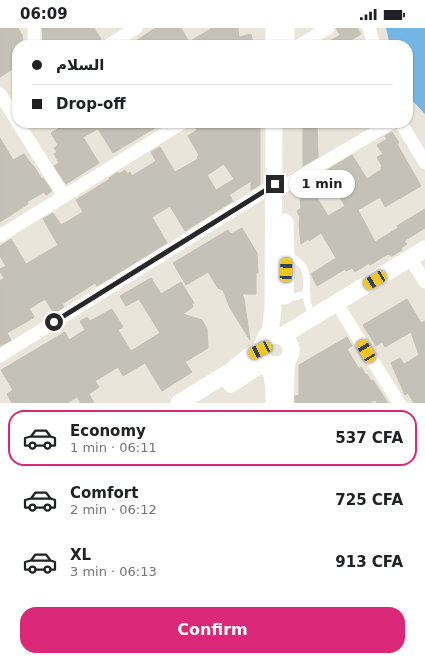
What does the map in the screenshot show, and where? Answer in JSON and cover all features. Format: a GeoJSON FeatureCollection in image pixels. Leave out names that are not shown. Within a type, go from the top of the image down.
{"type":"FeatureCollection","features":[{"type":"Feature","properties":{"kind":"street"},"geometry":{"type":"LineString","coordinates":[[34,28],[34,40]]}},
{"type":"Feature","properties":{"kind":"street"},"geometry":{"type":"LineString","coordinates":[[117,40],[136,28]]}},
{"type":"Feature","properties":{"kind":"street"},"geometry":{"type":"LineString","coordinates":[[274,28],[274,40]]}},
{"type":"Feature","properties":{"kind":"street"},"geometry":{"type":"LineString","coordinates":[[286,28],[286,40]]}},
{"type":"Feature","properties":{"kind":"street"},"geometry":{"type":"LineString","coordinates":[[308,40],[328,28]]}},
{"type":"Feature","properties":{"kind":"street"},"geometry":{"type":"LineString","coordinates":[[369,28],[373,40]]}},
{"type":"Feature","properties":{"kind":"street"},"geometry":{"type":"LineString","coordinates":[[0,94],[12,104]]}},
{"type":"Feature","properties":{"kind":"street"},"geometry":{"type":"LineString","coordinates":[[22,128],[64,196]]}},
{"type":"Feature","properties":{"kind":"street"},"geometry":{"type":"LineString","coordinates":[[0,236],[174,128]]}},
{"type":"Feature","properties":{"kind":"street"},"geometry":{"type":"LineString","coordinates":[[274,128],[286,255],[284,320],[275,349],[274,403]]}},
{"type":"Feature","properties":{"kind":"street"},"geometry":{"type":"LineString","coordinates":[[285,128],[279,185],[273,309],[270,331],[275,349],[285,374],[285,403]]}},
{"type":"Feature","properties":{"kind":"street"},"geometry":{"type":"LineString","coordinates":[[0,356],[271,187],[279,185],[382,128]]}},
{"type":"Feature","properties":{"kind":"street"},"geometry":{"type":"LineString","coordinates":[[404,128],[425,163]]}},
{"type":"Feature","properties":{"kind":"street"},"geometry":{"type":"LineString","coordinates":[[200,403],[241,378],[313,318],[425,249]]}},
{"type":"Feature","properties":{"kind":"street"},"geometry":{"type":"LineString","coordinates":[[179,403],[231,371],[248,357],[275,349],[305,335],[420,263],[425,282]]}},
{"type":"Feature","properties":{"kind":"street"},"geometry":{"type":"LineString","coordinates":[[342,312],[399,403]]}},
{"type":"Feature","properties":{"kind":"lane"},"geometry":{"type":"LineString","coordinates":[[286,255],[302,263],[305,268],[307,302],[313,318]]}},
{"type":"Feature","properties":{"kind":"lane"},"geometry":{"type":"LineString","coordinates":[[285,299],[307,294]]}},
{"type":"Feature","properties":{"kind":"water"},"geometry":{"type":"Polygon","coordinates":[[[386,28],[425,28],[425,114],[413,101],[413,40],[389,40],[386,28]]]}},
{"type":"Feature","properties":{"kind":"building"},"geometry":{"type":"Polygon","coordinates":[[[0,28],[18,28],[22,35],[22,40],[12,40],[12,69],[0,77],[0,28]]]}},
{"type":"Feature","properties":{"kind":"building"},"geometry":{"type":"Polygon","coordinates":[[[42,28],[94,28],[101,39],[100,40],[43,40],[42,28]]]}},
{"type":"Feature","properties":{"kind":"building"},"geometry":{"type":"Polygon","coordinates":[[[155,28],[181,28],[188,40],[137,40],[155,28]]]}},
{"type":"Feature","properties":{"kind":"building"},"geometry":{"type":"Polygon","coordinates":[[[212,28],[238,28],[239,37],[251,34],[252,40],[192,40],[212,28]]]}},
{"type":"Feature","properties":{"kind":"building"},"geometry":{"type":"Polygon","coordinates":[[[336,28],[357,28],[361,34],[351,40],[332,40],[340,35],[336,28]]]}},
{"type":"Feature","properties":{"kind":"building"},"geometry":{"type":"Polygon","coordinates":[[[59,128],[155,128],[113,153],[98,129],[83,137],[99,163],[66,184],[54,166],[59,163],[54,154],[57,152],[54,148],[58,145],[51,133],[59,128]]]}},
{"type":"Feature","properties":{"kind":"building"},"geometry":{"type":"Polygon","coordinates":[[[196,128],[260,128],[260,185],[251,190],[251,181],[229,195],[233,201],[185,231],[170,206],[152,217],[167,243],[97,286],[95,283],[62,304],[64,307],[54,313],[45,299],[29,309],[34,316],[33,318],[7,333],[11,340],[0,346],[0,281],[4,278],[0,272],[0,269],[6,266],[0,256],[0,246],[11,239],[26,264],[58,245],[43,219],[53,213],[61,225],[83,212],[76,200],[110,179],[109,178],[118,172],[119,174],[125,170],[127,174],[130,172],[132,176],[156,161],[151,152],[160,147],[175,172],[198,159],[197,157],[199,155],[188,136],[197,130],[196,128]],[[224,164],[207,175],[216,190],[234,179],[224,164]]]}},
{"type":"Feature","properties":{"kind":"building"},"geometry":{"type":"Polygon","coordinates":[[[303,128],[317,128],[318,157],[303,166],[303,128]]]}},
{"type":"Feature","properties":{"kind":"building"},"geometry":{"type":"Polygon","coordinates":[[[392,132],[399,143],[397,144],[421,186],[385,207],[380,197],[358,210],[375,242],[398,228],[397,226],[425,209],[425,228],[404,241],[407,244],[401,248],[402,250],[392,256],[388,254],[355,272],[352,268],[346,271],[345,269],[317,286],[311,274],[336,258],[321,233],[309,241],[308,239],[301,244],[299,225],[300,217],[297,211],[301,208],[299,187],[352,155],[367,179],[382,169],[377,157],[383,154],[377,145],[387,139],[385,136],[392,132]],[[332,184],[315,194],[328,216],[345,206],[332,184]]]}},
{"type":"Feature","properties":{"kind":"building"},"geometry":{"type":"Polygon","coordinates":[[[0,138],[13,160],[24,154],[52,191],[46,195],[44,192],[27,202],[28,204],[0,222],[0,138]]]}},
{"type":"Feature","properties":{"kind":"building"},"geometry":{"type":"Polygon","coordinates":[[[242,228],[257,253],[258,273],[256,273],[256,294],[242,294],[250,340],[230,308],[223,290],[218,288],[208,272],[186,285],[173,263],[228,230],[231,234],[242,228]]]}},
{"type":"Feature","properties":{"kind":"building"},"geometry":{"type":"Polygon","coordinates":[[[151,278],[161,294],[181,282],[194,303],[192,304],[193,307],[183,314],[202,320],[207,329],[208,348],[185,362],[192,372],[162,391],[145,363],[123,376],[118,367],[95,381],[99,387],[89,394],[94,403],[81,403],[77,397],[67,403],[12,403],[7,394],[13,390],[1,370],[65,332],[69,340],[85,330],[80,321],[87,317],[90,321],[112,309],[123,327],[118,330],[131,351],[160,333],[139,299],[126,306],[120,296],[151,278]]]}},
{"type":"Feature","properties":{"kind":"building"},"geometry":{"type":"Polygon","coordinates":[[[407,299],[421,323],[425,321],[425,403],[414,403],[408,393],[405,395],[391,363],[400,358],[404,364],[419,355],[411,332],[385,347],[382,342],[376,346],[363,325],[407,299]]]}},
{"type":"Feature","properties":{"kind":"building"},"geometry":{"type":"Polygon","coordinates":[[[347,337],[352,346],[347,349],[359,369],[361,367],[371,381],[373,380],[388,403],[377,403],[375,400],[369,403],[295,403],[295,396],[299,395],[299,365],[347,337]]]}},
{"type":"Feature","properties":{"kind":"route"},"geometry":{"type":"LineString","coordinates":[[54,322],[275,184]]}}]}
